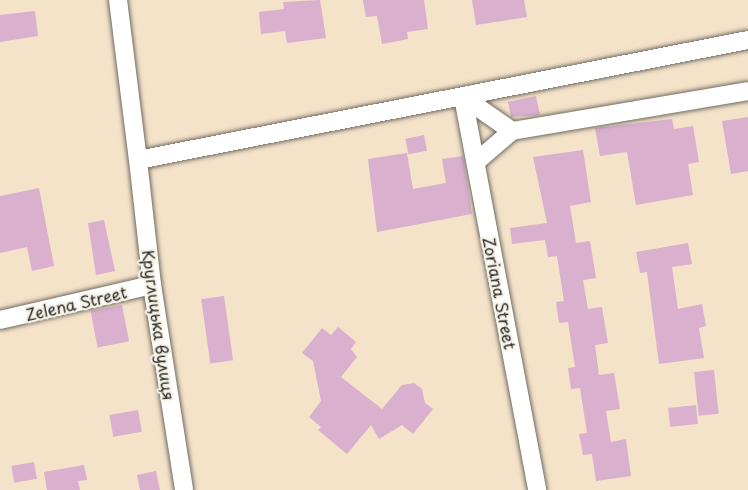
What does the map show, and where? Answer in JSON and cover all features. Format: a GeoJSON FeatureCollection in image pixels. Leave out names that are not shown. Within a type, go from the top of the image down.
{"type":"FeatureCollection","features":[{"type":"Feature","properties":{"kind":"street","name":"Круглицька вулиця"},"geometry":{"type":"LineString","coordinates":[[118,0],[152,285],[183,490]]}},
{"type":"Feature","properties":{"kind":"street"},"geometry":{"type":"LineString","coordinates":[[138,160],[748,40]]}},
{"type":"Feature","properties":{"kind":"street"},"geometry":{"type":"LineString","coordinates":[[476,162],[512,131],[748,91]]}},
{"type":"Feature","properties":{"kind":"street"},"geometry":{"type":"LineString","coordinates":[[463,97],[512,131]]}},
{"type":"Feature","properties":{"kind":"street","name":"Zoriana Street"},"geometry":{"type":"LineString","coordinates":[[463,97],[537,490]]}},
{"type":"Feature","properties":{"kind":"street","name":"Zelena Street"},"geometry":{"type":"LineString","coordinates":[[0,320],[152,285]]}},
{"type":"Feature","properties":{"kind":"building"},"geometry":{"type":"Polygon","coordinates":[[[320,0],[326,38],[287,43],[285,31],[261,34],[259,12],[284,9],[283,2],[320,0]]]}},
{"type":"Feature","properties":{"kind":"building"},"geometry":{"type":"Polygon","coordinates":[[[363,0],[424,0],[428,29],[407,32],[408,39],[382,44],[377,16],[366,17],[363,0]]]}},
{"type":"Feature","properties":{"kind":"building"},"geometry":{"type":"Polygon","coordinates":[[[472,0],[524,0],[527,17],[476,25],[472,0]]]}},
{"type":"Feature","properties":{"kind":"building"},"geometry":{"type":"Polygon","coordinates":[[[35,11],[38,36],[0,42],[0,15],[35,11]]]}},
{"type":"Feature","properties":{"kind":"building"},"geometry":{"type":"Polygon","coordinates":[[[536,96],[540,115],[511,117],[508,102],[536,96]]]}},
{"type":"Feature","properties":{"kind":"building"},"geometry":{"type":"Polygon","coordinates":[[[748,117],[748,171],[731,174],[722,121],[748,117]]]}},
{"type":"Feature","properties":{"kind":"building"},"geometry":{"type":"Polygon","coordinates":[[[672,119],[674,129],[693,126],[699,162],[688,164],[693,195],[636,205],[627,152],[600,156],[595,128],[672,119]]]}},
{"type":"Feature","properties":{"kind":"building"},"geometry":{"type":"Polygon","coordinates":[[[424,135],[427,151],[408,154],[405,139],[424,135]]]}},
{"type":"Feature","properties":{"kind":"building"},"geometry":{"type":"Polygon","coordinates":[[[583,150],[591,202],[570,206],[576,243],[590,241],[596,278],[583,280],[588,309],[602,307],[608,343],[595,345],[599,375],[614,373],[620,409],[606,411],[611,442],[626,439],[631,476],[596,481],[592,454],[583,455],[579,434],[587,433],[580,388],[571,389],[568,368],[575,367],[568,322],[559,323],[556,302],[564,301],[557,256],[548,257],[545,240],[512,244],[510,228],[547,223],[533,157],[583,150]]]}},
{"type":"Feature","properties":{"kind":"building"},"geometry":{"type":"Polygon","coordinates":[[[407,153],[413,189],[446,183],[442,159],[463,156],[472,214],[377,232],[368,159],[407,153]]]}},
{"type":"Feature","properties":{"kind":"building"},"geometry":{"type":"Polygon","coordinates":[[[39,188],[54,266],[32,271],[27,247],[0,253],[0,196],[39,188]]]}},
{"type":"Feature","properties":{"kind":"building"},"geometry":{"type":"Polygon","coordinates":[[[104,220],[115,271],[96,275],[88,223],[104,220]]]}},
{"type":"Feature","properties":{"kind":"building"},"geometry":{"type":"Polygon","coordinates":[[[688,243],[692,264],[672,267],[678,309],[702,304],[706,326],[699,328],[704,358],[659,364],[647,272],[640,273],[636,252],[688,243]]]}},
{"type":"Feature","properties":{"kind":"building"},"geometry":{"type":"Polygon","coordinates":[[[224,296],[233,360],[210,364],[201,299],[224,296]]]}},
{"type":"Feature","properties":{"kind":"building"},"geometry":{"type":"Polygon","coordinates":[[[122,305],[129,341],[98,347],[91,311],[122,305]]]}},
{"type":"Feature","properties":{"kind":"building"},"geometry":{"type":"Polygon","coordinates":[[[338,327],[356,342],[351,349],[357,357],[341,377],[382,409],[402,385],[414,383],[422,389],[425,403],[433,409],[413,434],[402,425],[379,439],[371,425],[347,454],[318,430],[321,427],[309,417],[321,401],[313,361],[302,353],[322,328],[331,335],[338,327]]]}},
{"type":"Feature","properties":{"kind":"building"},"geometry":{"type":"Polygon","coordinates":[[[714,370],[719,414],[699,416],[694,372],[714,370]]]}},
{"type":"Feature","properties":{"kind":"building"},"geometry":{"type":"Polygon","coordinates":[[[696,405],[698,424],[670,427],[668,408],[696,405]]]}},
{"type":"Feature","properties":{"kind":"building"},"geometry":{"type":"Polygon","coordinates":[[[138,410],[142,432],[113,437],[109,415],[138,410]]]}},
{"type":"Feature","properties":{"kind":"building"},"geometry":{"type":"Polygon","coordinates":[[[34,462],[37,479],[14,483],[11,466],[34,462]]]}},
{"type":"Feature","properties":{"kind":"building"},"geometry":{"type":"Polygon","coordinates":[[[84,465],[87,480],[78,481],[80,490],[47,490],[44,472],[84,465]]]}},
{"type":"Feature","properties":{"kind":"building"},"geometry":{"type":"Polygon","coordinates":[[[156,471],[160,490],[140,490],[137,475],[156,471]]]}}]}
